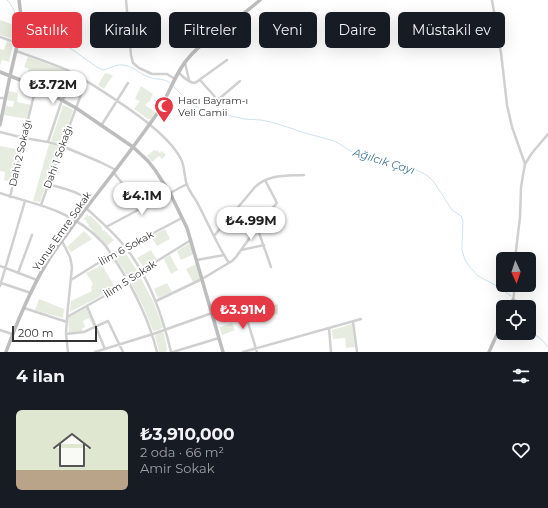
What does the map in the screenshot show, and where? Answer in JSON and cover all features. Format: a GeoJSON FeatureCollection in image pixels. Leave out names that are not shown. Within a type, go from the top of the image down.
{"type":"FeatureCollection","features":[{"type":"Feature","properties":{"kind":"street"},"geometry":{"type":"LineString","coordinates":[[20,0],[21,12]]}},
{"type":"Feature","properties":{"kind":"street"},"geometry":{"type":"LineString","coordinates":[[126,0],[133,64],[150,73],[167,74],[175,79]]}},
{"type":"Feature","properties":{"kind":"street","name":"Yunus Emre Sokak"},"geometry":{"type":"LineString","coordinates":[[6,352],[12,334],[37,280],[47,263],[76,221],[115,172],[149,124],[165,100],[184,63],[206,40],[260,0]]}},
{"type":"Feature","properties":{"kind":"street"},"geometry":{"type":"LineString","coordinates":[[492,0],[501,53],[507,105],[512,127],[525,164]]}},
{"type":"Feature","properties":{"kind":"street"},"geometry":{"type":"LineString","coordinates":[[0,37],[12,41]]}},
{"type":"Feature","properties":{"kind":"street"},"geometry":{"type":"LineString","coordinates":[[0,125],[16,48]]}},
{"type":"Feature","properties":{"kind":"street"},"geometry":{"type":"LineString","coordinates":[[16,51],[73,73],[117,100],[149,124],[171,145],[180,157],[184,166],[187,184],[229,263]]}},
{"type":"Feature","properties":{"kind":"street"},"geometry":{"type":"LineString","coordinates":[[179,73],[194,83],[227,60]]}},
{"type":"Feature","properties":{"kind":"street"},"geometry":{"type":"LineString","coordinates":[[184,63],[189,81]]}},
{"type":"Feature","properties":{"kind":"street"},"geometry":{"type":"LineString","coordinates":[[0,72],[36,86],[76,108],[133,147],[155,170],[170,192],[183,217],[197,260],[223,352]]}},
{"type":"Feature","properties":{"kind":"street"},"geometry":{"type":"LineString","coordinates":[[48,142],[73,73]]}},
{"type":"Feature","properties":{"kind":"street"},"geometry":{"type":"LineString","coordinates":[[200,80],[218,99],[240,81]]}},
{"type":"Feature","properties":{"kind":"street","name":"Dahi 1 Sokağı"},"geometry":{"type":"LineString","coordinates":[[41,205],[86,81]]}},
{"type":"Feature","properties":{"kind":"street"},"geometry":{"type":"LineString","coordinates":[[102,126],[128,83]]}},
{"type":"Feature","properties":{"kind":"street","name":"Dahi 2 Sokağı"},"geometry":{"type":"LineString","coordinates":[[10,197],[36,86]]}},
{"type":"Feature","properties":{"kind":"street"},"geometry":{"type":"LineString","coordinates":[[0,98],[5,98]]}},
{"type":"Feature","properties":{"kind":"street"},"geometry":{"type":"LineString","coordinates":[[0,132],[62,146],[100,162],[115,172],[142,208]]}},
{"type":"Feature","properties":{"kind":"street"},"geometry":{"type":"LineString","coordinates":[[516,252],[522,180],[525,164],[548,134]]}},
{"type":"Feature","properties":{"kind":"street"},"geometry":{"type":"LineString","coordinates":[[214,236],[255,186],[265,180],[277,176],[304,175]]}},
{"type":"Feature","properties":{"kind":"street"},"geometry":{"type":"LineString","coordinates":[[156,301],[202,279],[229,263],[236,257],[266,215],[277,203],[265,180]]}},
{"type":"Feature","properties":{"kind":"street"},"geometry":{"type":"LineString","coordinates":[[48,184],[75,192],[91,201]]}},
{"type":"Feature","properties":{"kind":"street"},"geometry":{"type":"LineString","coordinates":[[106,227],[187,184]]}},
{"type":"Feature","properties":{"kind":"street"},"geometry":{"type":"LineString","coordinates":[[0,193],[41,205],[76,221],[107,247],[128,280],[141,306],[153,334],[157,352]]}},
{"type":"Feature","properties":{"kind":"street"},"geometry":{"type":"LineString","coordinates":[[25,201],[0,284],[31,293]]}},
{"type":"Feature","properties":{"kind":"street"},"geometry":{"type":"LineString","coordinates":[[86,208],[120,241],[141,271],[156,301],[172,352],[219,338]]}},
{"type":"Feature","properties":{"kind":"street","name":"İlim 6 Sokak"},"geometry":{"type":"LineString","coordinates":[[71,280],[112,255],[183,217]]}},
{"type":"Feature","properties":{"kind":"street"},"geometry":{"type":"LineString","coordinates":[[257,227],[271,267]]}},
{"type":"Feature","properties":{"kind":"street"},"geometry":{"type":"LineString","coordinates":[[18,273],[32,236]]}},
{"type":"Feature","properties":{"kind":"street","name":"İlim 5 Sokak"},"geometry":{"type":"LineString","coordinates":[[67,317],[115,290],[141,271],[191,240]]}},
{"type":"Feature","properties":{"kind":"street"},"geometry":{"type":"LineString","coordinates":[[62,241],[72,267],[66,322],[68,352]]}},
{"type":"Feature","properties":{"kind":"street"},"geometry":{"type":"LineString","coordinates":[[240,250],[264,245]]}},
{"type":"Feature","properties":{"kind":"street"},"geometry":{"type":"LineString","coordinates":[[197,260],[224,255]]}},
{"type":"Feature","properties":{"kind":"street"},"geometry":{"type":"LineString","coordinates":[[0,266],[37,280]]}},
{"type":"Feature","properties":{"kind":"street"},"geometry":{"type":"LineString","coordinates":[[513,300],[514,292]]}},
{"type":"Feature","properties":{"kind":"street"},"geometry":{"type":"LineString","coordinates":[[242,303],[257,350]]}},
{"type":"Feature","properties":{"kind":"street"},"geometry":{"type":"LineString","coordinates":[[87,306],[105,349]]}},
{"type":"Feature","properties":{"kind":"street"},"geometry":{"type":"LineString","coordinates":[[24,308],[66,322]]}},
{"type":"Feature","properties":{"kind":"street"},"geometry":{"type":"LineString","coordinates":[[96,352],[212,313]]}},
{"type":"Feature","properties":{"kind":"street"},"geometry":{"type":"LineString","coordinates":[[243,352],[257,350],[361,319]]}},
{"type":"Feature","properties":{"kind":"street"},"geometry":{"type":"LineString","coordinates":[[66,334],[81,332],[108,321],[123,352]]}},
{"type":"Feature","properties":{"kind":"street"},"geometry":{"type":"LineString","coordinates":[[353,322],[357,352]]}},
{"type":"Feature","properties":{"kind":"street"},"geometry":{"type":"LineString","coordinates":[[329,328],[331,352]]}},
{"type":"Feature","properties":{"kind":"street"},"geometry":{"type":"LineString","coordinates":[[0,330],[12,334]]}},
{"type":"Feature","properties":{"kind":"street"},"geometry":{"type":"LineString","coordinates":[[489,352],[496,336]]}},
{"type":"Feature","properties":{"kind":"shaded area"},"geometry":{"type":"Polygon","coordinates":[[[0,20],[12,24],[12,39],[0,35],[0,20]]]}},
{"type":"Feature","properties":{"kind":"shaded area"},"geometry":{"type":"Polygon","coordinates":[[[7,41],[12,44],[9,62],[2,60],[0,66],[0,49],[4,50],[7,41]]]}},
{"type":"Feature","properties":{"kind":"shaded area"},"geometry":{"type":"Polygon","coordinates":[[[28,57],[64,70],[59,82],[53,80],[48,90],[40,86],[44,76],[39,74],[36,83],[27,81],[26,78],[29,69],[24,67],[28,57]]]}},
{"type":"Feature","properties":{"kind":"shaded area"},"geometry":{"type":"Polygon","coordinates":[[[105,73],[113,75],[104,89],[98,85],[105,73]]]}},
{"type":"Feature","properties":{"kind":"shaded area"},"geometry":{"type":"Polygon","coordinates":[[[141,86],[153,94],[149,102],[145,105],[155,112],[151,119],[148,119],[134,109],[140,101],[135,99],[141,86]]]}},
{"type":"Feature","properties":{"kind":"shaded area"},"geometry":{"type":"Polygon","coordinates":[[[8,91],[18,93],[17,102],[32,105],[28,119],[4,115],[6,106],[13,107],[14,101],[7,100],[8,91]]]}},
{"type":"Feature","properties":{"kind":"shaded area"},"geometry":{"type":"Polygon","coordinates":[[[63,105],[72,109],[73,111],[61,144],[51,141],[63,105]]]}},
{"type":"Feature","properties":{"kind":"shaded area"},"geometry":{"type":"Polygon","coordinates":[[[49,144],[60,147],[40,202],[33,201],[49,144]]]}},
{"type":"Feature","properties":{"kind":"shaded area"},"geometry":{"type":"Polygon","coordinates":[[[0,146],[20,150],[13,182],[4,180],[5,172],[0,171],[0,146]]]}},
{"type":"Feature","properties":{"kind":"shaded area"},"geometry":{"type":"Polygon","coordinates":[[[154,150],[157,150],[160,153],[162,151],[166,155],[162,159],[159,156],[152,162],[147,156],[154,150]]]}},
{"type":"Feature","properties":{"kind":"shaded area"},"geometry":{"type":"Polygon","coordinates":[[[88,214],[88,216],[91,216],[102,227],[102,230],[104,230],[114,240],[107,246],[91,229],[92,228],[88,226],[89,225],[86,220],[83,220],[88,214]]]}},
{"type":"Feature","properties":{"kind":"shaded area"},"geometry":{"type":"Polygon","coordinates":[[[165,229],[170,239],[157,246],[151,236],[165,229]]]}},
{"type":"Feature","properties":{"kind":"shaded area"},"geometry":{"type":"Polygon","coordinates":[[[84,231],[92,239],[71,252],[67,247],[84,231]]]}},
{"type":"Feature","properties":{"kind":"shaded area"},"geometry":{"type":"Polygon","coordinates":[[[190,243],[194,254],[181,260],[177,251],[190,243]]]}},
{"type":"Feature","properties":{"kind":"shaded area"},"geometry":{"type":"Polygon","coordinates":[[[151,250],[157,260],[144,268],[137,258],[151,250]]]}},
{"type":"Feature","properties":{"kind":"shaded area"},"geometry":{"type":"Polygon","coordinates":[[[124,251],[138,272],[129,278],[114,256],[124,251]]]}},
{"type":"Feature","properties":{"kind":"shaded area"},"geometry":{"type":"Polygon","coordinates":[[[170,255],[178,270],[171,274],[164,259],[170,255]]]}},
{"type":"Feature","properties":{"kind":"shaded area"},"geometry":{"type":"Polygon","coordinates":[[[196,264],[200,279],[193,282],[186,269],[196,264]]]}},
{"type":"Feature","properties":{"kind":"shaded area"},"geometry":{"type":"Polygon","coordinates":[[[102,265],[115,287],[70,312],[71,301],[92,291],[91,287],[93,284],[86,273],[102,265]]]}},
{"type":"Feature","properties":{"kind":"shaded area"},"geometry":{"type":"Polygon","coordinates":[[[139,275],[153,301],[163,327],[159,330],[153,331],[143,306],[130,281],[139,275]]]}},
{"type":"Feature","properties":{"kind":"shaded area"},"geometry":{"type":"Polygon","coordinates":[[[167,283],[172,292],[158,298],[154,289],[167,283]]]}},
{"type":"Feature","properties":{"kind":"shaded area"},"geometry":{"type":"Polygon","coordinates":[[[39,299],[64,309],[63,318],[35,310],[39,299]]]}},
{"type":"Feature","properties":{"kind":"shaded area"},"geometry":{"type":"Polygon","coordinates":[[[278,304],[278,314],[265,318],[263,309],[278,304]]]}},
{"type":"Feature","properties":{"kind":"shaded area"},"geometry":{"type":"Polygon","coordinates":[[[87,307],[95,326],[93,326],[89,318],[83,321],[85,327],[82,328],[83,331],[69,333],[68,317],[87,307]]]}},
{"type":"Feature","properties":{"kind":"shaded area"},"geometry":{"type":"Polygon","coordinates":[[[232,323],[235,330],[222,335],[220,327],[232,323]]]}},
{"type":"Feature","properties":{"kind":"shaded area"},"geometry":{"type":"Polygon","coordinates":[[[352,324],[355,347],[346,348],[345,338],[333,339],[332,330],[352,324]]]}},
{"type":"Feature","properties":{"kind":"shaded area"},"geometry":{"type":"Polygon","coordinates":[[[161,332],[164,333],[167,349],[165,352],[159,352],[155,336],[161,332]]]}},
{"type":"Feature","properties":{"kind":"waterway","name":"Ağılcık Çayı"},"geometry":{"type":"LineString","coordinates":[[7,0],[15,12]]}},
{"type":"Feature","properties":{"kind":"waterway","name":"Ağılcık Çayı"},"geometry":{"type":"LineString","coordinates":[[70,48],[103,70],[117,65],[126,65],[148,77],[168,81],[170,83]]}},
{"type":"Feature","properties":{"kind":"waterway","name":"Ağılcık Çayı"},"geometry":{"type":"LineString","coordinates":[[174,87],[185,98],[200,109],[244,119],[275,123],[331,140],[352,152],[377,157],[423,173],[434,182],[452,210],[461,216],[463,221],[462,250],[465,260],[469,266],[478,276],[497,286],[511,296]]}},
{"type":"Feature","properties":{"kind":"waterway","name":"Ağılcık Çayı"},"geometry":{"type":"LineString","coordinates":[[536,335],[548,347]]}},
{"type":"Feature","properties":{"kind":"place","name":"Hacı Bayram-ı Veli Camii"},"geometry":{"type":"Point","coordinates":[164,123]}}]}
